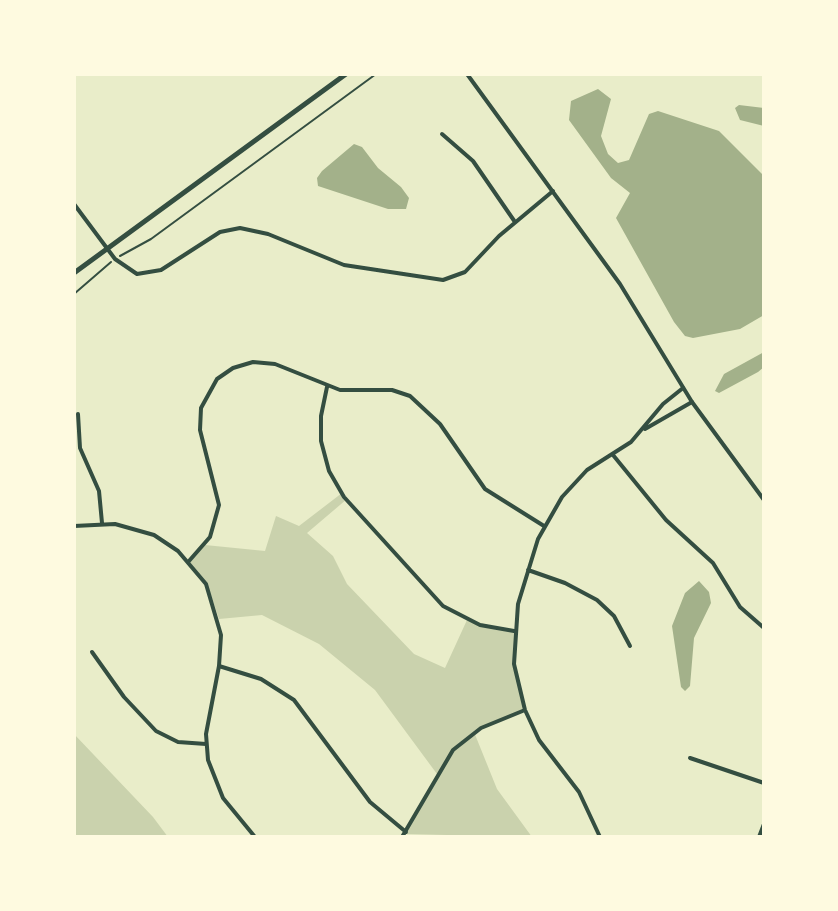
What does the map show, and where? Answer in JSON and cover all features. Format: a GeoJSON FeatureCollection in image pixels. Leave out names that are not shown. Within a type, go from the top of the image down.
{"type":"FeatureCollection","features":[{"type":"Feature","properties":{"kind":"main road"},"geometry":{"type":"LineString","coordinates":[[74,273],[346,74]]}},
{"type":"Feature","properties":{"kind":"street"},"geometry":{"type":"LineString","coordinates":[[467,74],[620,284],[692,402],[764,500]]}},
{"type":"Feature","properties":{"kind":"street"},"geometry":{"type":"LineString","coordinates":[[442,134],[473,161],[515,222]]}},
{"type":"Feature","properties":{"kind":"street"},"geometry":{"type":"LineString","coordinates":[[74,204],[107,249],[129,272],[153,273],[220,232],[240,228],[268,234],[344,265],[443,280],[465,272],[515,222],[553,191]]}},
{"type":"Feature","properties":{"kind":"street"},"geometry":{"type":"LineString","coordinates":[[189,561],[205,545],[218,516],[218,495],[200,420],[205,398],[217,379],[242,364],[264,362],[327,387],[350,392],[392,390],[410,396],[440,424],[485,489],[544,526]]}},
{"type":"Feature","properties":{"kind":"street"},"geometry":{"type":"LineString","coordinates":[[327,387],[321,416],[321,441],[329,471],[344,497],[443,606],[480,625],[514,631]]}},
{"type":"Feature","properties":{"kind":"street"},"geometry":{"type":"LineString","coordinates":[[643,430],[663,404],[683,388]]}},
{"type":"Feature","properties":{"kind":"street"},"geometry":{"type":"LineString","coordinates":[[600,837],[579,792],[539,740],[525,710],[514,664],[514,631],[528,570],[544,526],[580,476],[613,455],[643,430],[692,402]]}},
{"type":"Feature","properties":{"kind":"street"},"geometry":{"type":"LineString","coordinates":[[78,414],[80,448],[99,491],[102,523]]}},
{"type":"Feature","properties":{"kind":"street"},"geometry":{"type":"LineString","coordinates":[[613,455],[666,520],[713,563],[734,599],[764,628]]}},
{"type":"Feature","properties":{"kind":"street"},"geometry":{"type":"LineString","coordinates":[[74,526],[102,523],[127,526],[154,535],[189,561],[206,584],[216,608],[221,635],[206,744],[217,787],[255,837]]}},
{"type":"Feature","properties":{"kind":"street"},"geometry":{"type":"LineString","coordinates":[[528,570],[565,583],[597,600],[614,616],[630,646]]}},
{"type":"Feature","properties":{"kind":"street"},"geometry":{"type":"LineString","coordinates":[[92,652],[124,697],[154,730],[178,742],[206,744]]}},
{"type":"Feature","properties":{"kind":"street"},"geometry":{"type":"LineString","coordinates":[[219,666],[261,679],[294,700],[370,802],[406,832]]}},
{"type":"Feature","properties":{"kind":"street"},"geometry":{"type":"LineString","coordinates":[[402,837],[453,750],[481,728],[525,710]]}},
{"type":"Feature","properties":{"kind":"street"},"geometry":{"type":"LineString","coordinates":[[690,758],[764,783]]}},
{"type":"Feature","properties":{"kind":"street"},"geometry":{"type":"LineString","coordinates":[[759,837],[764,824]]}},
{"type":"Feature","properties":{"kind":"path"},"geometry":{"type":"LineString","coordinates":[[121,254],[151,239],[376,74]]}},
{"type":"Feature","properties":{"kind":"path"},"geometry":{"type":"LineString","coordinates":[[74,294],[107,265]]}},
{"type":"Feature","properties":{"kind":"shaded area"},"geometry":{"type":"Polygon","coordinates":[[[598,89],[611,99],[601,136],[608,154],[618,163],[629,160],[649,114],[658,111],[719,131],[764,176],[764,315],[740,329],[693,338],[685,336],[674,322],[616,218],[630,193],[611,178],[569,120],[571,101],[598,89]]]}},
{"type":"Feature","properties":{"kind":"shaded area"},"geometry":{"type":"Polygon","coordinates":[[[739,105],[764,108],[764,126],[740,120],[735,108],[739,105]]]}},
{"type":"Feature","properties":{"kind":"shaded area"},"geometry":{"type":"Polygon","coordinates":[[[354,144],[362,147],[378,168],[401,187],[409,198],[406,209],[388,209],[318,186],[317,178],[322,171],[354,144]]]}},
{"type":"Feature","properties":{"kind":"shaded area"},"geometry":{"type":"Polygon","coordinates":[[[764,352],[764,367],[758,372],[719,393],[715,391],[724,374],[764,352]]]}},
{"type":"Feature","properties":{"kind":"shaded area"},"geometry":{"type":"Polygon","coordinates":[[[342,493],[347,499],[307,533],[333,556],[347,584],[414,654],[445,668],[467,620],[514,631],[514,664],[525,710],[474,732],[497,789],[532,837],[404,834],[437,774],[375,690],[319,644],[262,615],[219,619],[211,595],[189,561],[205,545],[265,551],[276,516],[299,526],[342,493]]]}},
{"type":"Feature","properties":{"kind":"shaded area"},"geometry":{"type":"Polygon","coordinates":[[[699,581],[709,592],[711,603],[694,638],[690,686],[685,691],[681,687],[672,626],[685,593],[699,581]]]}},
{"type":"Feature","properties":{"kind":"shaded area"},"geometry":{"type":"Polygon","coordinates":[[[74,734],[153,817],[168,837],[74,837],[74,734]]]}}]}
